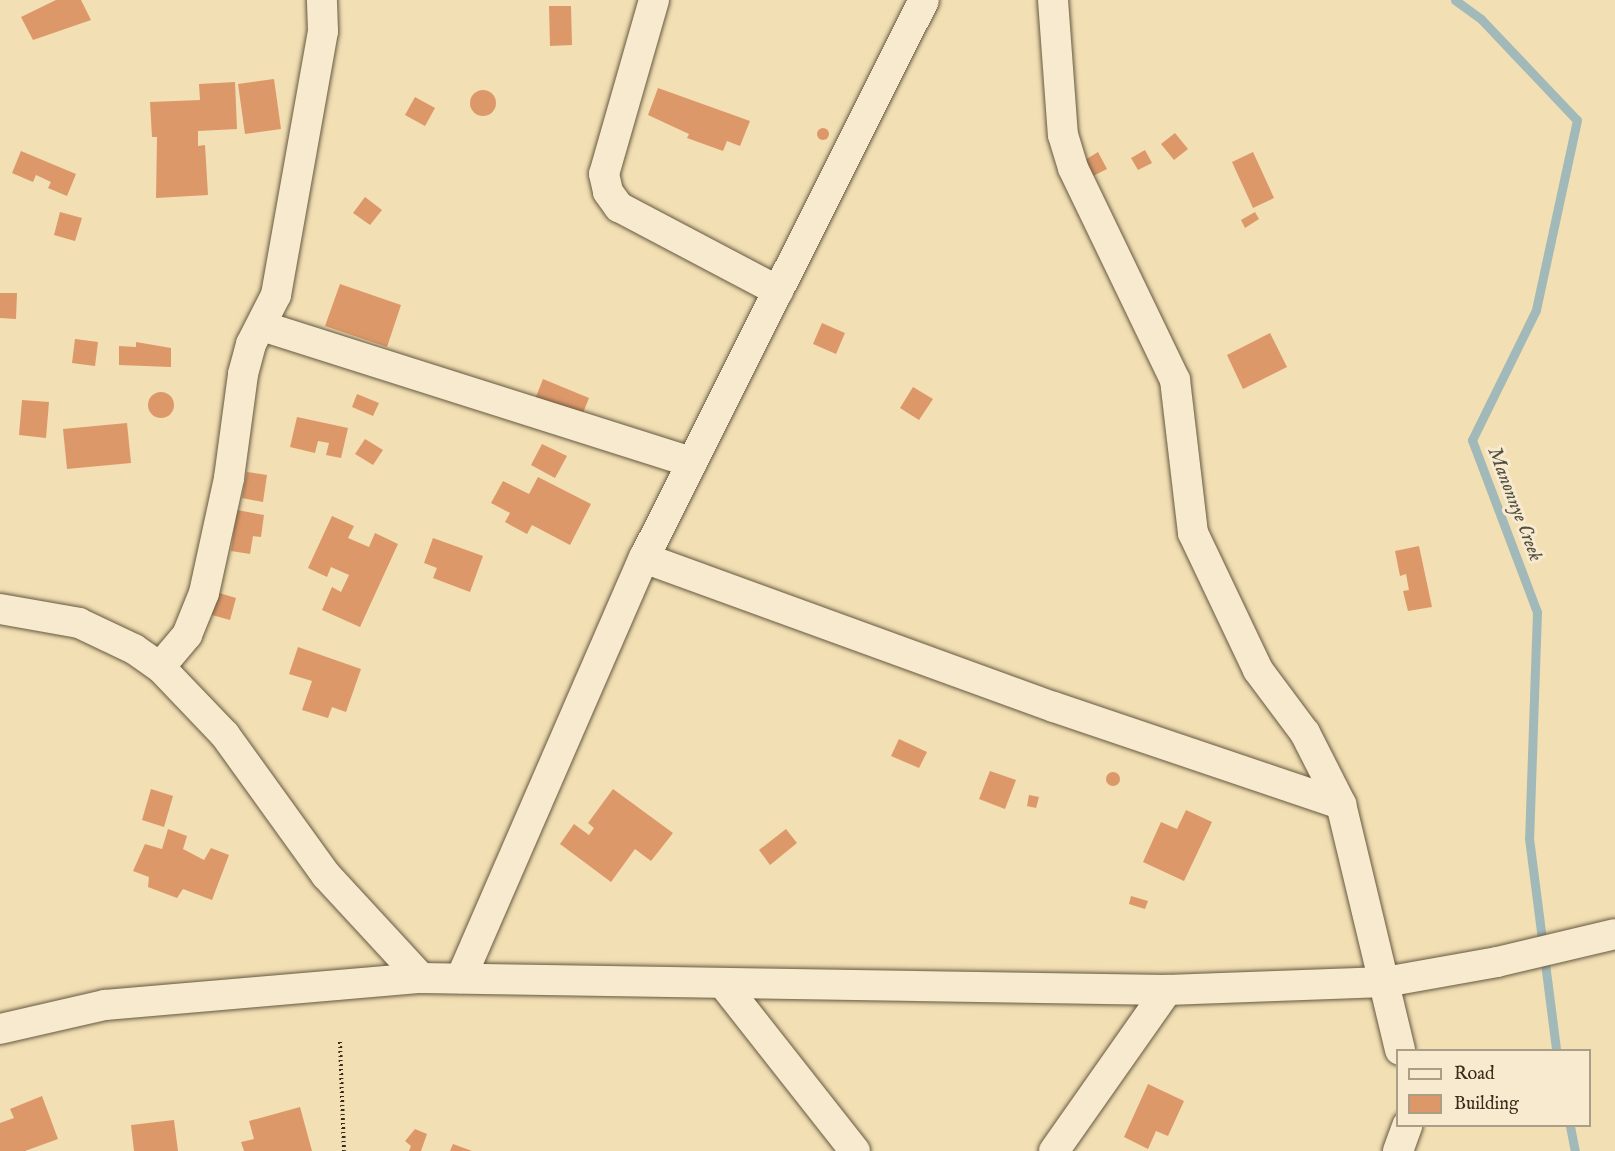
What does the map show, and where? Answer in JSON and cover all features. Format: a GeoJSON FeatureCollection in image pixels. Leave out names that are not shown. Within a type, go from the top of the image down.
{"type":"FeatureCollection","features":[{"type":"Feature","properties":{"kind":"street"},"geometry":{"type":"LineString","coordinates":[[160,667],[187,634],[204,593],[230,478],[243,374],[252,344],[276,295],[323,31],[322,0]]}},
{"type":"Feature","properties":{"kind":"street"},"geometry":{"type":"LineString","coordinates":[[654,0],[604,174],[608,192],[619,207],[778,291]]}},
{"type":"Feature","properties":{"kind":"street"},"geometry":{"type":"LineString","coordinates":[[461,978],[644,558],[924,0]]}},
{"type":"Feature","properties":{"kind":"street"},"geometry":{"type":"LineString","coordinates":[[1053,0],[1063,135],[1073,168],[1175,380],[1193,533],[1258,670],[1305,733],[1341,804],[1400,1049]]}},
{"type":"Feature","properties":{"kind":"street"},"geometry":{"type":"LineString","coordinates":[[262,326],[692,462]]}},
{"type":"Feature","properties":{"kind":"street"},"geometry":{"type":"LineString","coordinates":[[644,558],[1054,707],[1341,804]]}},
{"type":"Feature","properties":{"kind":"street"},"geometry":{"type":"LineString","coordinates":[[0,609],[79,623],[134,649],[160,667],[225,735],[326,874],[421,978]]}},
{"type":"Feature","properties":{"kind":"street"},"geometry":{"type":"LineString","coordinates":[[0,1029],[105,1005],[421,978],[725,986],[1167,990],[1385,982],[1497,962],[1601,937]]}},
{"type":"Feature","properties":{"kind":"street"},"geometry":{"type":"LineString","coordinates":[[725,986],[855,1151]]}},
{"type":"Feature","properties":{"kind":"street"},"geometry":{"type":"LineString","coordinates":[[1054,1151],[1167,990]]}},
{"type":"Feature","properties":{"kind":"street"},"geometry":{"type":"LineString","coordinates":[[1398,1151],[1406,1127]]}},
{"type":"Feature","properties":{"kind":"path"},"geometry":{"type":"LineString","coordinates":[[339,1042],[345,1151]]}},
{"type":"Feature","properties":{"kind":"building"},"geometry":{"type":"Polygon","coordinates":[[[56,0],[81,0],[91,20],[33,40],[21,17],[56,0]]]}},
{"type":"Feature","properties":{"kind":"building"},"geometry":{"type":"Polygon","coordinates":[[[549,6],[571,6],[572,45],[550,46],[549,6]]]}},
{"type":"Feature","properties":{"kind":"building"},"geometry":{"type":"Polygon","coordinates":[[[274,79],[281,129],[245,134],[238,84],[274,79]]]}},
{"type":"Feature","properties":{"kind":"building"},"geometry":{"type":"Polygon","coordinates":[[[235,82],[237,129],[198,131],[198,146],[205,145],[208,195],[156,198],[157,137],[152,137],[150,102],[200,100],[199,84],[235,82]]]}},
{"type":"Feature","properties":{"kind":"building"},"geometry":{"type":"Polygon","coordinates":[[[658,88],[750,121],[740,146],[727,141],[723,151],[687,138],[689,134],[648,115],[658,88]]]}},
{"type":"Feature","properties":{"kind":"building"},"geometry":{"type":"Polygon","coordinates":[[[483,90],[492,94],[496,103],[492,112],[483,116],[474,112],[470,103],[474,94],[483,90]]]}},
{"type":"Feature","properties":{"kind":"building"},"geometry":{"type":"Polygon","coordinates":[[[415,97],[435,108],[425,126],[405,115],[415,97]]]}},
{"type":"Feature","properties":{"kind":"building"},"geometry":{"type":"Polygon","coordinates":[[[825,128],[829,134],[825,140],[821,140],[817,132],[825,128]]]}},
{"type":"Feature","properties":{"kind":"building"},"geometry":{"type":"Polygon","coordinates":[[[1175,133],[1188,149],[1174,160],[1161,144],[1175,133]]]}},
{"type":"Feature","properties":{"kind":"building"},"geometry":{"type":"Polygon","coordinates":[[[1145,150],[1152,163],[1138,170],[1131,158],[1145,150]]]}},
{"type":"Feature","properties":{"kind":"building"},"geometry":{"type":"Polygon","coordinates":[[[21,151],[76,174],[67,196],[48,188],[51,182],[36,175],[33,182],[12,173],[21,151]]]}},
{"type":"Feature","properties":{"kind":"building"},"geometry":{"type":"Polygon","coordinates":[[[1098,152],[1107,169],[1093,176],[1085,160],[1098,152]]]}},
{"type":"Feature","properties":{"kind":"building"},"geometry":{"type":"Polygon","coordinates":[[[1253,152],[1274,198],[1253,208],[1232,162],[1253,152]]]}},
{"type":"Feature","properties":{"kind":"building"},"geometry":{"type":"Polygon","coordinates":[[[365,197],[382,210],[370,225],[353,213],[365,197]]]}},
{"type":"Feature","properties":{"kind":"building"},"geometry":{"type":"Polygon","coordinates":[[[60,212],[82,218],[75,241],[54,235],[60,212]]]}},
{"type":"Feature","properties":{"kind":"building"},"geometry":{"type":"Polygon","coordinates":[[[1255,212],[1259,219],[1245,228],[1241,220],[1255,212]]]}},
{"type":"Feature","properties":{"kind":"building"},"geometry":{"type":"Polygon","coordinates":[[[340,284],[401,305],[387,347],[325,326],[340,284]]]}},
{"type":"Feature","properties":{"kind":"building"},"geometry":{"type":"Polygon","coordinates":[[[0,293],[17,293],[16,319],[0,318],[0,293]]]}},
{"type":"Feature","properties":{"kind":"building"},"geometry":{"type":"Polygon","coordinates":[[[822,323],[845,333],[836,354],[813,344],[822,323]]]}},
{"type":"Feature","properties":{"kind":"building"},"geometry":{"type":"Polygon","coordinates":[[[1270,333],[1287,367],[1243,389],[1227,355],[1270,333]]]}},
{"type":"Feature","properties":{"kind":"building"},"geometry":{"type":"Polygon","coordinates":[[[75,339],[98,342],[95,366],[72,363],[75,339]]]}},
{"type":"Feature","properties":{"kind":"building"},"geometry":{"type":"Polygon","coordinates":[[[136,342],[171,348],[171,367],[119,365],[119,346],[136,347],[136,342]]]}},
{"type":"Feature","properties":{"kind":"building"},"geometry":{"type":"Polygon","coordinates":[[[543,379],[589,398],[581,418],[535,399],[543,379]]]}},
{"type":"Feature","properties":{"kind":"building"},"geometry":{"type":"Polygon","coordinates":[[[913,387],[933,399],[919,420],[900,408],[913,387]]]}},
{"type":"Feature","properties":{"kind":"building"},"geometry":{"type":"Polygon","coordinates":[[[161,392],[170,396],[174,405],[170,414],[161,418],[152,414],[148,405],[152,396],[161,392]]]}},
{"type":"Feature","properties":{"kind":"building"},"geometry":{"type":"Polygon","coordinates":[[[357,394],[379,403],[373,416],[352,407],[357,394]]]}},
{"type":"Feature","properties":{"kind":"building"},"geometry":{"type":"Polygon","coordinates":[[[22,400],[49,402],[46,438],[19,435],[22,400]]]}},
{"type":"Feature","properties":{"kind":"building"},"geometry":{"type":"Polygon","coordinates":[[[297,417],[348,428],[341,458],[326,455],[329,443],[318,441],[315,453],[290,447],[297,417]]]}},
{"type":"Feature","properties":{"kind":"building"},"geometry":{"type":"Polygon","coordinates":[[[127,423],[131,463],[67,469],[63,429],[127,423]]]}},
{"type":"Feature","properties":{"kind":"building"},"geometry":{"type":"Polygon","coordinates":[[[365,439],[383,450],[373,465],[355,454],[365,439]]]}},
{"type":"Feature","properties":{"kind":"building"},"geometry":{"type":"Polygon","coordinates":[[[542,444],[567,456],[555,478],[531,465],[542,444]]]}},
{"type":"Feature","properties":{"kind":"building"},"geometry":{"type":"Polygon","coordinates":[[[247,472],[267,475],[263,502],[242,498],[247,472]]]}},
{"type":"Feature","properties":{"kind":"building"},"geometry":{"type":"Polygon","coordinates":[[[538,477],[591,504],[570,545],[532,525],[527,534],[505,522],[510,513],[491,503],[503,481],[529,494],[538,477]]]}},
{"type":"Feature","properties":{"kind":"building"},"geometry":{"type":"Polygon","coordinates":[[[237,510],[264,515],[261,537],[253,536],[250,554],[231,551],[237,510]]]}},
{"type":"Feature","properties":{"kind":"building"},"geometry":{"type":"Polygon","coordinates":[[[332,516],[354,526],[348,538],[369,547],[375,533],[398,544],[360,627],[322,610],[332,587],[341,592],[349,575],[331,567],[327,577],[308,568],[332,516]]]}},
{"type":"Feature","properties":{"kind":"building"},"geometry":{"type":"Polygon","coordinates":[[[433,538],[483,556],[470,592],[433,578],[437,568],[424,563],[433,538]]]}},
{"type":"Feature","properties":{"kind":"building"},"geometry":{"type":"Polygon","coordinates":[[[1419,546],[1432,607],[1408,611],[1403,591],[1409,590],[1406,574],[1400,576],[1395,551],[1419,546]]]}},
{"type":"Feature","properties":{"kind":"building"},"geometry":{"type":"Polygon","coordinates":[[[219,593],[236,598],[230,620],[212,615],[219,593]]]}},
{"type":"Feature","properties":{"kind":"building"},"geometry":{"type":"Polygon","coordinates":[[[298,647],[361,669],[346,712],[332,707],[328,718],[302,710],[312,681],[289,674],[298,647]]]}},
{"type":"Feature","properties":{"kind":"building"},"geometry":{"type":"Polygon","coordinates":[[[899,739],[927,752],[919,768],[891,756],[899,739]]]}},
{"type":"Feature","properties":{"kind":"building"},"geometry":{"type":"Polygon","coordinates":[[[990,771],[1016,780],[1005,809],[979,799],[990,771]]]}},
{"type":"Feature","properties":{"kind":"building"},"geometry":{"type":"Polygon","coordinates":[[[1113,772],[1118,774],[1120,779],[1118,784],[1113,786],[1108,784],[1106,779],[1108,774],[1113,772]]]}},
{"type":"Feature","properties":{"kind":"building"},"geometry":{"type":"Polygon","coordinates":[[[151,789],[173,796],[164,827],[142,820],[151,789]]]}},
{"type":"Feature","properties":{"kind":"building"},"geometry":{"type":"Polygon","coordinates":[[[613,789],[673,833],[651,861],[635,849],[611,882],[560,844],[574,824],[589,835],[594,828],[588,823],[613,789]]]}},
{"type":"Feature","properties":{"kind":"building"},"geometry":{"type":"Polygon","coordinates":[[[1029,795],[1039,797],[1036,808],[1027,806],[1029,795]]]}},
{"type":"Feature","properties":{"kind":"building"},"geometry":{"type":"Polygon","coordinates":[[[1186,810],[1212,822],[1184,881],[1143,862],[1161,822],[1177,829],[1186,810]]]}},
{"type":"Feature","properties":{"kind":"building"},"geometry":{"type":"Polygon","coordinates":[[[168,829],[187,836],[183,849],[204,860],[211,848],[229,855],[212,900],[183,889],[177,898],[148,887],[149,877],[133,871],[145,844],[162,849],[168,829]]]}},
{"type":"Feature","properties":{"kind":"building"},"geometry":{"type":"Polygon","coordinates":[[[786,829],[797,843],[770,865],[759,850],[786,829]]]}},
{"type":"Feature","properties":{"kind":"building"},"geometry":{"type":"Polygon","coordinates":[[[1131,896],[1148,901],[1145,909],[1129,904],[1131,896]]]}},
{"type":"Feature","properties":{"kind":"building"},"geometry":{"type":"Polygon","coordinates":[[[1148,1084],[1184,1101],[1168,1136],[1156,1131],[1148,1149],[1124,1137],[1148,1084]]]}},
{"type":"Feature","properties":{"kind":"building"},"geometry":{"type":"Polygon","coordinates":[[[42,1096],[58,1139],[25,1151],[0,1151],[0,1123],[14,1118],[10,1109],[42,1096]]]}},
{"type":"Feature","properties":{"kind":"building"},"geometry":{"type":"Polygon","coordinates":[[[300,1107],[312,1151],[244,1151],[241,1142],[254,1139],[249,1121],[300,1107]]]}},
{"type":"Feature","properties":{"kind":"building"},"geometry":{"type":"Polygon","coordinates":[[[174,1120],[178,1151],[134,1151],[131,1125],[174,1120]]]}},
{"type":"Feature","properties":{"kind":"building"},"geometry":{"type":"Polygon","coordinates":[[[415,1129],[427,1134],[421,1151],[409,1151],[411,1146],[405,1141],[415,1129]]]}},
{"type":"Feature","properties":{"kind":"building"},"geometry":{"type":"Polygon","coordinates":[[[453,1144],[472,1151],[450,1151],[453,1144]]]}},
{"type":"Feature","properties":{"kind":"waterway","name":"Manonnye Creek"},"geometry":{"type":"LineString","coordinates":[[1455,0],[1481,19],[1577,120],[1536,310],[1472,440],[1537,612],[1529,838],[1556,1049]]}},
{"type":"Feature","properties":{"kind":"waterway","name":"Manonnye Creek"},"geometry":{"type":"LineString","coordinates":[[1570,1127],[1575,1151]]}}]}
